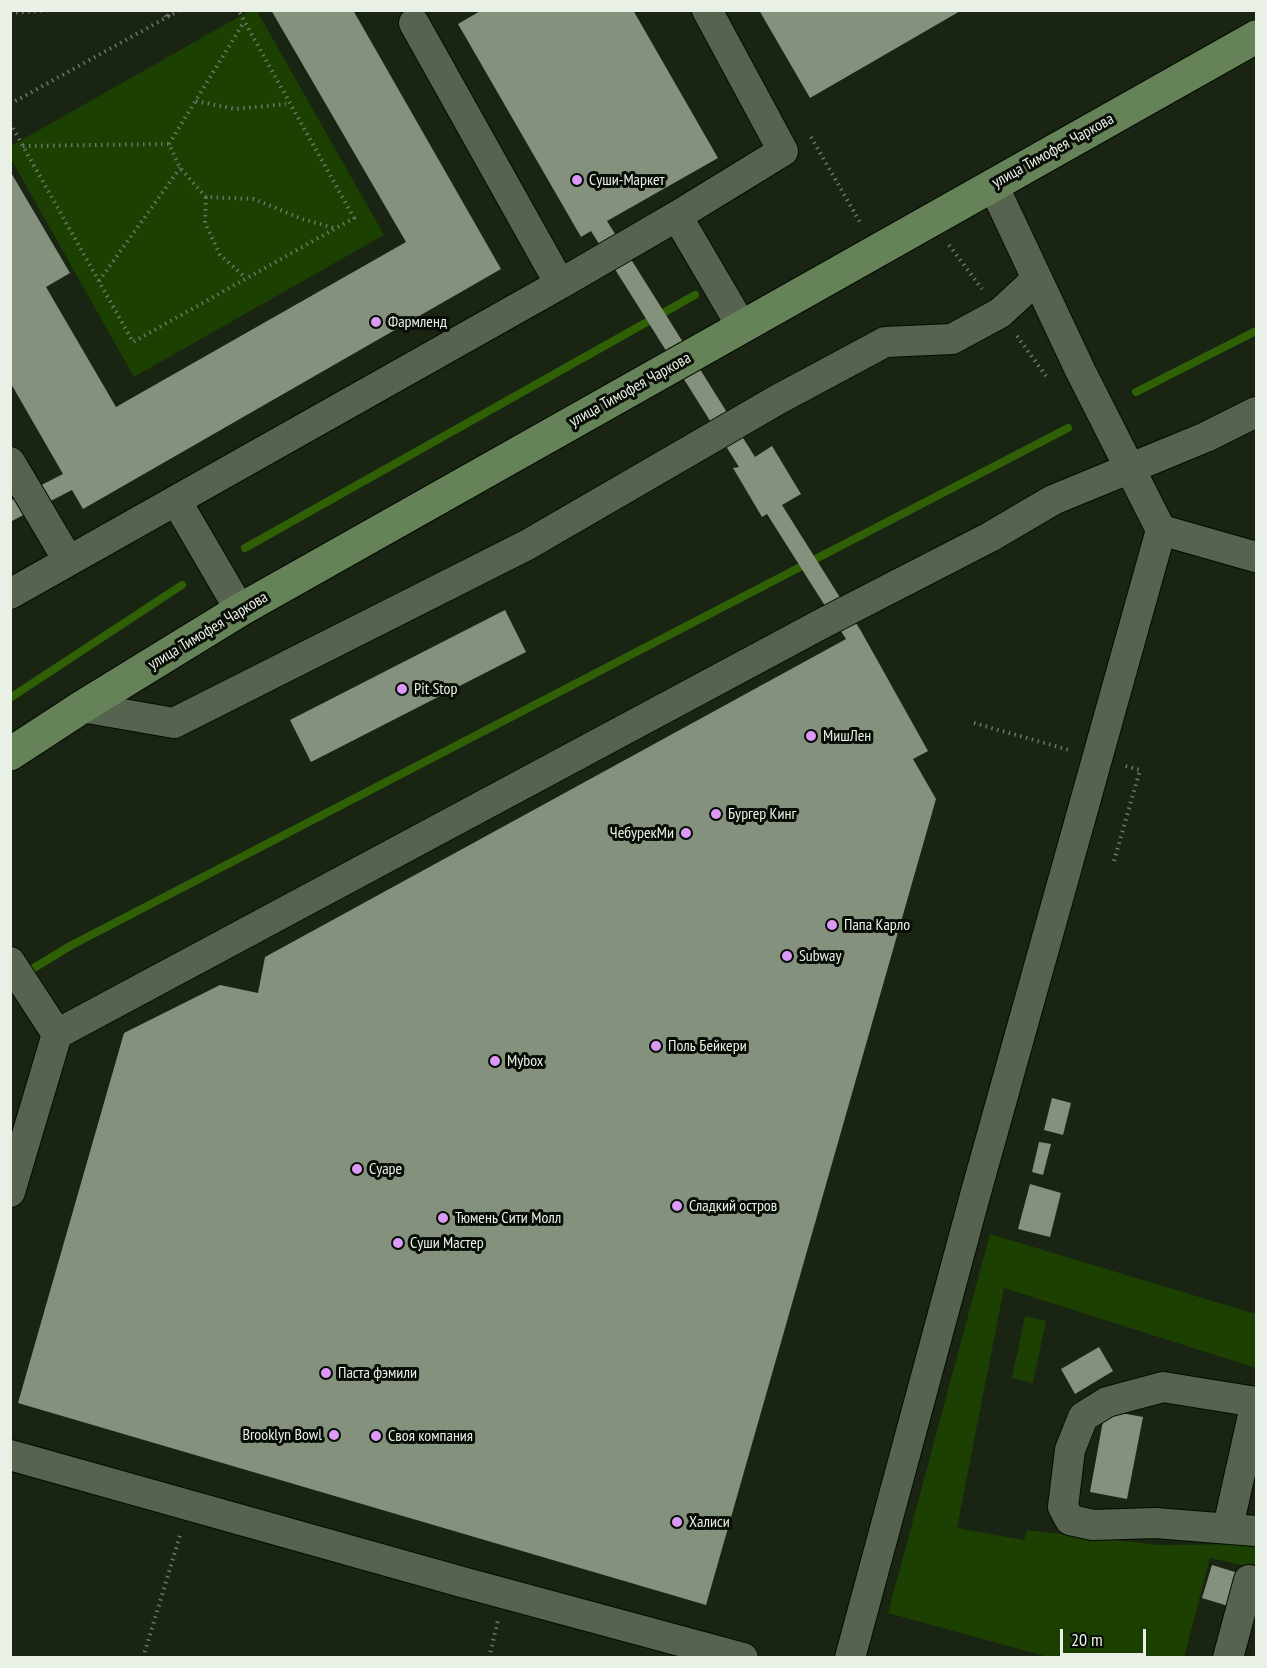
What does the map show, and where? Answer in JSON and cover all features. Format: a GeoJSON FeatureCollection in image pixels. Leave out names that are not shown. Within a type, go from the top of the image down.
{"type":"FeatureCollection","features":[{"type":"Feature","properties":{"kind":"main road","name":"улица Тимофея Чаркова"},"geometry":{"type":"LineString","coordinates":[[10,754],[240,610],[1257,37]]}},
{"type":"Feature","properties":{"kind":"lane"},"geometry":{"type":"LineString","coordinates":[[10,594],[177,502],[560,284],[783,151],[707,10]]}},
{"type":"Feature","properties":{"kind":"lane"},"geometry":{"type":"LineString","coordinates":[[414,22],[560,284]]}},
{"type":"Feature","properties":{"kind":"lane"},"geometry":{"type":"LineString","coordinates":[[850,1658],[976,1192],[1161,530],[1080,370],[993,185]]}},
{"type":"Feature","properties":{"kind":"lane"},"geometry":{"type":"LineString","coordinates":[[677,216],[742,327]]}},
{"type":"Feature","properties":{"kind":"lane"},"geometry":{"type":"LineString","coordinates":[[82,707],[174,723],[527,545],[777,400],[885,342],[952,339],[1000,313],[1037,279]]}},
{"type":"Feature","properties":{"kind":"lane"},"geometry":{"type":"LineString","coordinates":[[10,1192],[57,1034],[814,628],[990,537],[1123,457],[1206,437],[1257,412]]}},
{"type":"Feature","properties":{"kind":"lane"},"geometry":{"type":"LineString","coordinates":[[10,462],[68,560]]}},
{"type":"Feature","properties":{"kind":"lane"},"geometry":{"type":"LineString","coordinates":[[177,502],[240,610]]}},
{"type":"Feature","properties":{"kind":"lane"},"geometry":{"type":"LineString","coordinates":[[1161,530],[1257,557]]}},
{"type":"Feature","properties":{"kind":"lane"},"geometry":{"type":"LineString","coordinates":[[10,962],[57,1034]]}},
{"type":"Feature","properties":{"kind":"lane"},"geometry":{"type":"LineString","coordinates":[[1163,1387],[1256,1402],[1242,1529],[1155,1523],[1093,1525],[1070,1520],[1063,1507],[1070,1450],[1083,1418],[1107,1401],[1163,1387]]}},
{"type":"Feature","properties":{"kind":"lane"},"geometry":{"type":"LineString","coordinates":[[10,1455],[743,1658]]}},
{"type":"Feature","properties":{"kind":"lane"},"geometry":{"type":"LineString","coordinates":[[1228,1658],[1249,1580]]}},
{"type":"Feature","properties":{"kind":"path"},"geometry":{"type":"LineString","coordinates":[[10,13],[52,10]]}},
{"type":"Feature","properties":{"kind":"path"},"geometry":{"type":"LineString","coordinates":[[162,10],[167,18]]}},
{"type":"Feature","properties":{"kind":"path"},"geometry":{"type":"LineString","coordinates":[[167,18],[172,10]]}},
{"type":"Feature","properties":{"kind":"path"},"geometry":{"type":"LineString","coordinates":[[10,104],[180,10]]}},
{"type":"Feature","properties":{"kind":"path"},"geometry":{"type":"LineString","coordinates":[[10,123],[133,342],[354,218],[238,10]]}},
{"type":"Feature","properties":{"kind":"path"},"geometry":{"type":"LineString","coordinates":[[169,144],[244,22]]}},
{"type":"Feature","properties":{"kind":"path"},"geometry":{"type":"LineString","coordinates":[[196,101],[235,109],[286,104]]}},
{"type":"Feature","properties":{"kind":"path"},"geometry":{"type":"LineString","coordinates":[[810,136],[864,229]]}},
{"type":"Feature","properties":{"kind":"path"},"geometry":{"type":"LineString","coordinates":[[23,146],[169,144]]}},
{"type":"Feature","properties":{"kind":"path"},"geometry":{"type":"LineString","coordinates":[[169,144],[180,168],[206,197],[206,223],[220,255],[246,278]]}},
{"type":"Feature","properties":{"kind":"path"},"geometry":{"type":"LineString","coordinates":[[99,281],[180,168]]}},
{"type":"Feature","properties":{"kind":"path"},"geometry":{"type":"LineString","coordinates":[[206,197],[254,199],[302,219],[335,228]]}},
{"type":"Feature","properties":{"kind":"path"},"geometry":{"type":"LineString","coordinates":[[143,1658],[188,1505]]}},
{"type":"Feature","properties":{"kind":"green space"},"geometry":{"type":"Polygon","coordinates":[[[249,11],[257,11],[384,235],[134,377],[11,159],[11,146],[249,11]]]}},
{"type":"Feature","properties":{"kind":"green space"},"geometry":{"type":"Polygon","coordinates":[[[990,1234],[1256,1314],[1256,1368],[1004,1288],[957,1528],[1024,1540],[1027,1530],[1159,1545],[1256,1544],[1256,1568],[1210,1558],[1184,1657],[1048,1657],[888,1613],[990,1234]]]}},
{"type":"Feature","properties":{"kind":"green space"},"geometry":{"type":"Polygon","coordinates":[[[1025,1316],[1046,1321],[1033,1383],[1012,1378],[1025,1316]]]}},
{"type":"Feature","properties":{"kind":"building"},"geometry":{"type":"Polygon","coordinates":[[[271,10],[353,10],[501,269],[83,509],[72,490],[10,522],[10,501],[63,474],[10,382],[10,171],[70,273],[46,287],[116,407],[406,242],[271,10]]]}},
{"type":"Feature","properties":{"kind":"building","name":"Тюмень Сити Молл"},"geometry":{"type":"Polygon","coordinates":[[[482,10],[633,10],[718,158],[607,221],[755,457],[772,446],[801,494],[782,505],[861,631],[928,751],[913,759],[936,799],[706,1605],[18,1403],[124,1033],[220,985],[258,993],[265,957],[846,639],[767,514],[762,517],[733,468],[739,467],[591,231],[581,237],[458,24],[482,10]]]}},
{"type":"Feature","properties":{"kind":"building"},"geometry":{"type":"Polygon","coordinates":[[[759,10],[962,10],[810,98],[759,10]]]}},
{"type":"Feature","properties":{"kind":"building","name":"Pit Stop"},"geometry":{"type":"Polygon","coordinates":[[[505,610],[526,652],[311,762],[290,720],[505,610]]]}},
{"type":"Feature","properties":{"kind":"building"},"geometry":{"type":"Polygon","coordinates":[[[1052,1098],[1071,1103],[1063,1135],[1044,1130],[1052,1098]]]}},
{"type":"Feature","properties":{"kind":"building"},"geometry":{"type":"Polygon","coordinates":[[[1039,1142],[1051,1144],[1043,1175],[1032,1172],[1039,1142]]]}},
{"type":"Feature","properties":{"kind":"building"},"geometry":{"type":"Polygon","coordinates":[[[1030,1184],[1061,1193],[1050,1237],[1018,1229],[1030,1184]]]}},
{"type":"Feature","properties":{"kind":"building"},"geometry":{"type":"Polygon","coordinates":[[[1099,1347],[1113,1371],[1075,1394],[1061,1369],[1099,1347]]]}},
{"type":"Feature","properties":{"kind":"building"},"geometry":{"type":"Polygon","coordinates":[[[1105,1410],[1143,1417],[1127,1499],[1090,1492],[1105,1410]]]}},
{"type":"Feature","properties":{"kind":"building"},"geometry":{"type":"Polygon","coordinates":[[[1212,1565],[1248,1576],[1238,1609],[1202,1598],[1212,1565]]]}},
{"type":"Feature","properties":{"kind":"waterway"},"geometry":{"type":"LineString","coordinates":[[245,548],[695,295]]}},
{"type":"Feature","properties":{"kind":"waterway"},"geometry":{"type":"LineString","coordinates":[[1136,392],[1256,331]]}},
{"type":"Feature","properties":{"kind":"waterway"},"geometry":{"type":"LineString","coordinates":[[24,974],[70,946],[1068,428]]}},
{"type":"Feature","properties":{"kind":"waterway"},"geometry":{"type":"LineString","coordinates":[[10,698],[182,585]]}},
{"type":"Feature","properties":{"kind":"place","name":"Суши-Маркет"},"geometry":{"type":"Point","coordinates":[577,180]}},
{"type":"Feature","properties":{"kind":"place","name":"Фармленд"},"geometry":{"type":"Point","coordinates":[376,322]}},
{"type":"Feature","properties":{"kind":"place","name":"Pit Stop"},"geometry":{"type":"Point","coordinates":[402,689]}},
{"type":"Feature","properties":{"kind":"place","name":"МишЛен"},"geometry":{"type":"Point","coordinates":[811,736]}},
{"type":"Feature","properties":{"kind":"place","name":"Бургер Кинг"},"geometry":{"type":"Point","coordinates":[716,814]}},
{"type":"Feature","properties":{"kind":"place","name":"ЧебурекМи"},"geometry":{"type":"Point","coordinates":[686,833]}},
{"type":"Feature","properties":{"kind":"place","name":"Папа Карло"},"geometry":{"type":"Point","coordinates":[832,925]}},
{"type":"Feature","properties":{"kind":"place","name":"Subway"},"geometry":{"type":"Point","coordinates":[787,956]}},
{"type":"Feature","properties":{"kind":"place","name":"Поль Бейкери"},"geometry":{"type":"Point","coordinates":[656,1046]}},
{"type":"Feature","properties":{"kind":"place","name":"Mybox"},"geometry":{"type":"Point","coordinates":[495,1061]}},
{"type":"Feature","properties":{"kind":"place","name":"Суаре"},"geometry":{"type":"Point","coordinates":[357,1169]}},
{"type":"Feature","properties":{"kind":"place","name":"Сладкий остров"},"geometry":{"type":"Point","coordinates":[677,1206]}},
{"type":"Feature","properties":{"kind":"place","name":"Тюмень Сити Молл"},"geometry":{"type":"Point","coordinates":[443,1218]}},
{"type":"Feature","properties":{"kind":"place","name":"Суши Мастер"},"geometry":{"type":"Point","coordinates":[398,1243]}},
{"type":"Feature","properties":{"kind":"place","name":"Паста фэмили"},"geometry":{"type":"Point","coordinates":[326,1373]}},
{"type":"Feature","properties":{"kind":"place","name":"Brooklyn Bowl"},"geometry":{"type":"Point","coordinates":[334,1435]}},
{"type":"Feature","properties":{"kind":"place","name":"Своя компания"},"geometry":{"type":"Point","coordinates":[376,1436]}},
{"type":"Feature","properties":{"kind":"place","name":"Халиси"},"geometry":{"type":"Point","coordinates":[677,1522]}}]}
